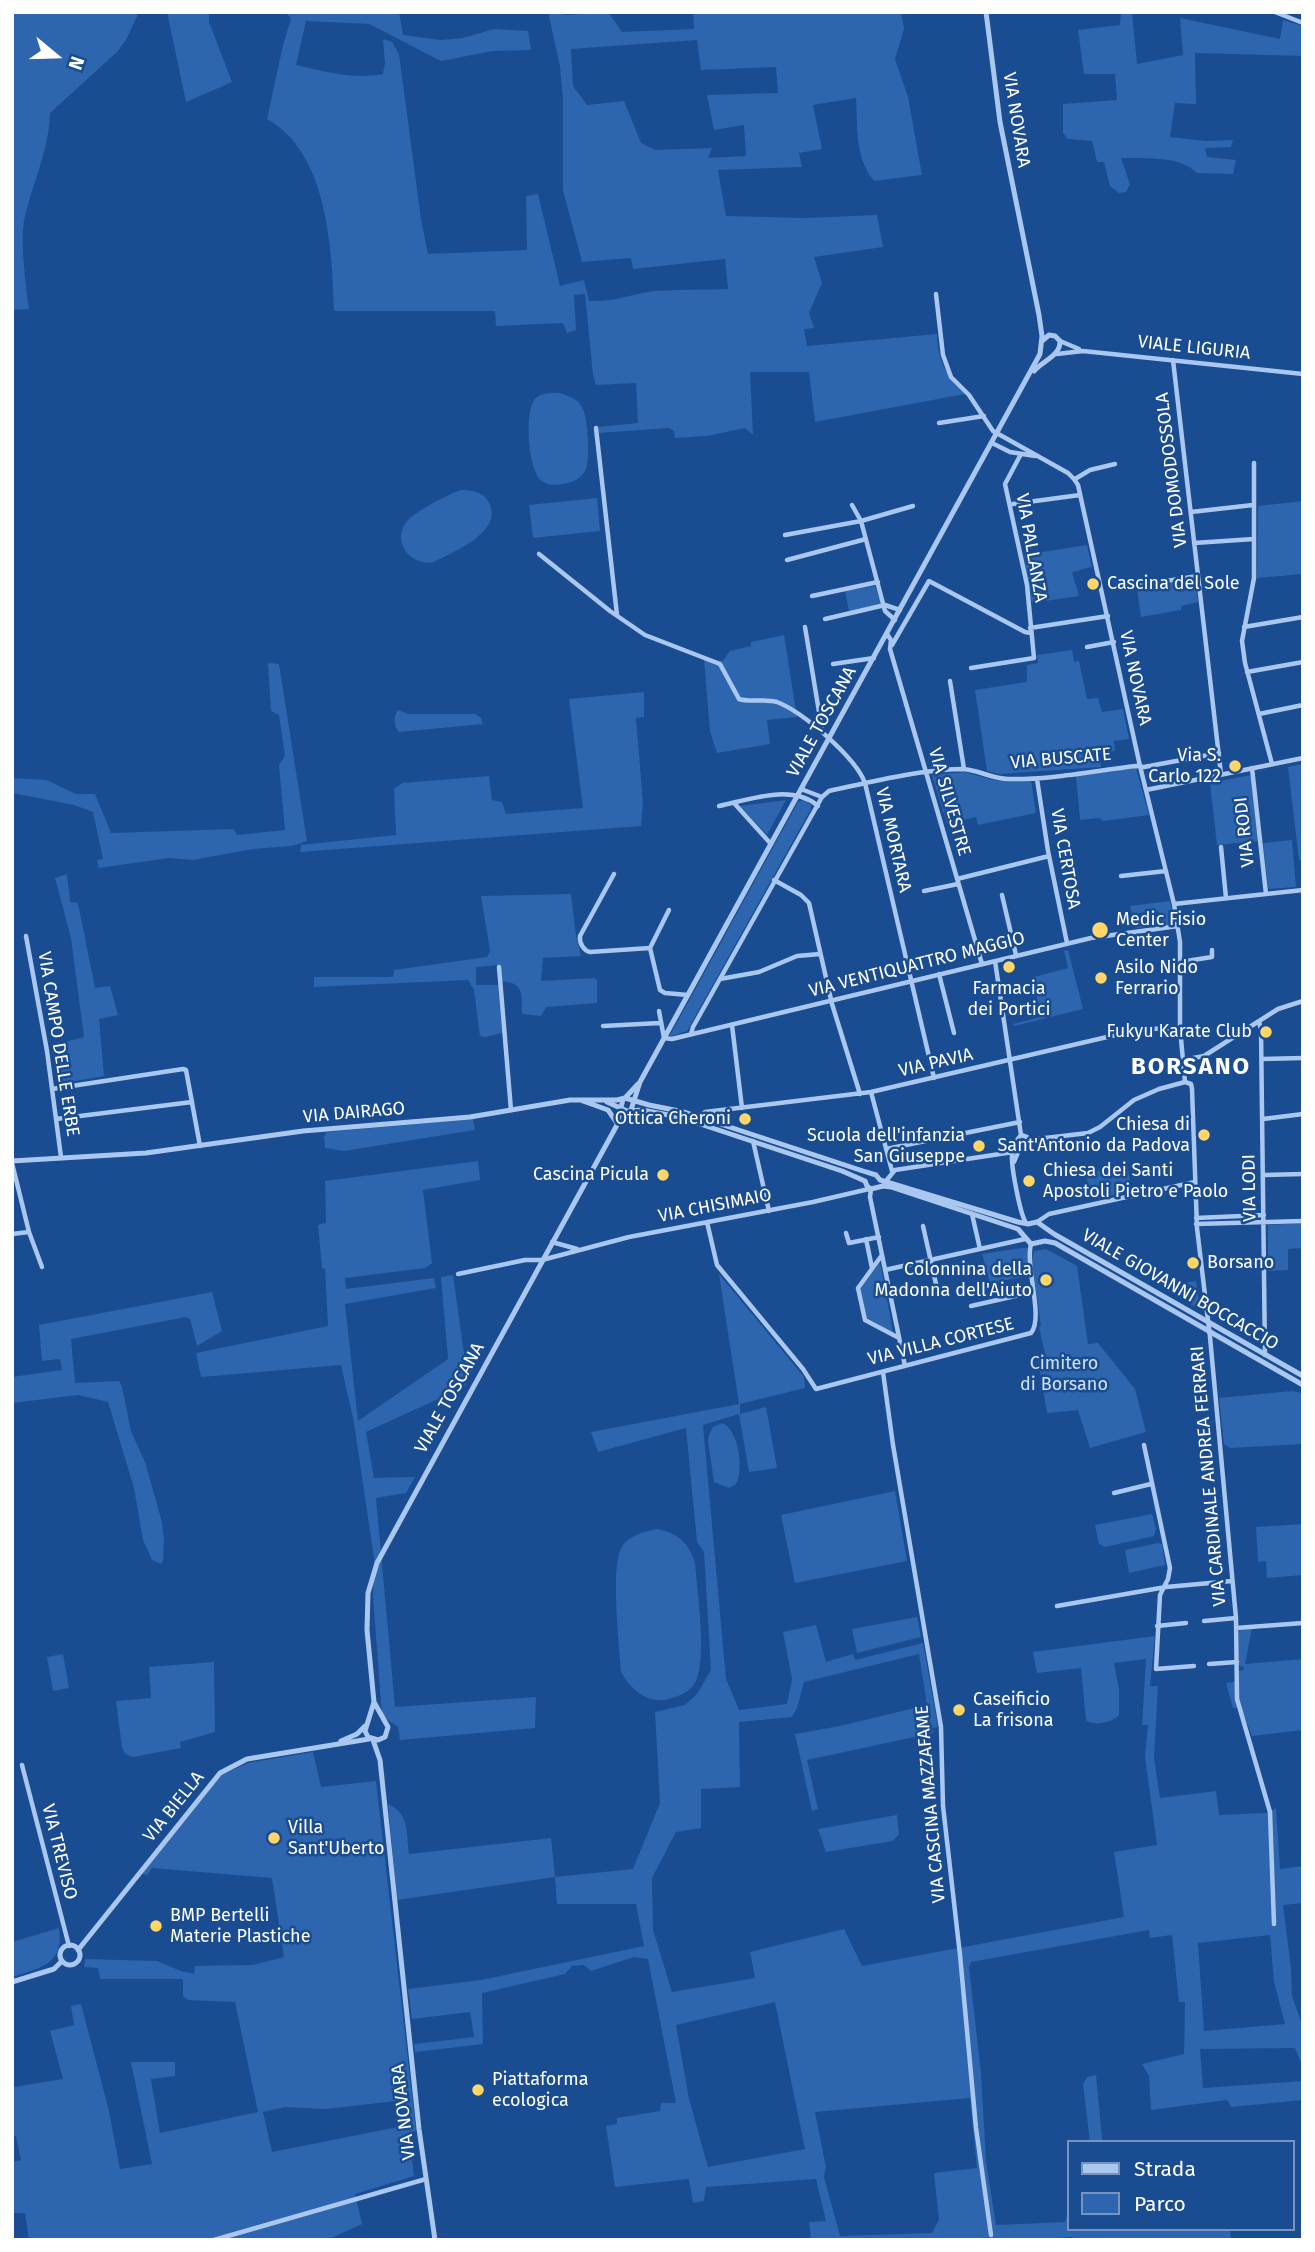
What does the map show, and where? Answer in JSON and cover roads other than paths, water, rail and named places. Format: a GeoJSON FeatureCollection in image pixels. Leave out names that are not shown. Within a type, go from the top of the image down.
{"type":"FeatureCollection","features":[{"type":"Feature","properties":{"kind":"street","name":"VIA NOVARA"},"geometry":{"type":"LineString","coordinates":[[985,12],[1000,121],[1039,315],[1041,344]]}},
{"type":"Feature","properties":{"kind":"street"},"geometry":{"type":"LineString","coordinates":[[1275,12],[1303,23]]}},
{"type":"Feature","properties":{"kind":"street"},"geometry":{"type":"LineString","coordinates":[[936,294],[946,367],[993,431],[1075,480],[1093,469],[1115,464]]}},
{"type":"Feature","properties":{"kind":"street","name":"VIA NOVARA"},"geometry":{"type":"LineString","coordinates":[[1039,315],[1046,327],[1058,338]]}},
{"type":"Feature","properties":{"kind":"street"},"geometry":{"type":"LineString","coordinates":[[1046,336],[1058,338],[1061,348],[1055,354],[1045,354],[1041,344],[1046,336]]}},
{"type":"Feature","properties":{"kind":"street","name":"VIALE LIGURIA"},"geometry":{"type":"LineString","coordinates":[[1058,338],[1083,351]]}},
{"type":"Feature","properties":{"kind":"street","name":"VIALE TOSCANA"},"geometry":{"type":"LineString","coordinates":[[633,1100],[664,1038],[1030,375],[1041,344]]}},
{"type":"Feature","properties":{"kind":"street","name":"VIALE LIGURIA"},"geometry":{"type":"LineString","coordinates":[[1055,354],[1083,351],[1303,374]]}},
{"type":"Feature","properties":{"kind":"street","name":"VIALE TOSCANA"},"geometry":{"type":"LineString","coordinates":[[1030,375],[1042,362],[1055,354]]}},
{"type":"Feature","properties":{"kind":"street","name":"VIA DOMODOSSOLA"},"geometry":{"type":"LineString","coordinates":[[1173,360],[1221,774]]}},
{"type":"Feature","properties":{"kind":"street"},"geometry":{"type":"LineString","coordinates":[[939,423],[984,416]]}},
{"type":"Feature","properties":{"kind":"street"},"geometry":{"type":"LineString","coordinates":[[596,428],[617,616]]}},
{"type":"Feature","properties":{"kind":"street"},"geometry":{"type":"LineString","coordinates":[[992,443],[1016,453],[1036,456]]}},
{"type":"Feature","properties":{"kind":"street"},"geometry":{"type":"LineString","coordinates":[[1016,453],[1019,446]]}},
{"type":"Feature","properties":{"kind":"street","name":"VIA PALLANZA"},"geometry":{"type":"LineString","coordinates":[[1011,470],[1016,453]]}},
{"type":"Feature","properties":{"kind":"street","name":"VIA PALLANZA"},"geometry":{"type":"LineString","coordinates":[[971,668],[1034,658],[1027,585],[1005,484],[1016,453]]}},
{"type":"Feature","properties":{"kind":"street"},"geometry":{"type":"LineString","coordinates":[[1254,463],[1253,592],[1242,645],[1272,764]]}},
{"type":"Feature","properties":{"kind":"street","name":"VIA NOVARA"},"geometry":{"type":"LineString","coordinates":[[1075,480],[1174,904],[1178,926],[1180,1028],[1185,1082]]}},
{"type":"Feature","properties":{"kind":"street"},"geometry":{"type":"LineString","coordinates":[[1013,504],[1080,495]]}},
{"type":"Feature","properties":{"kind":"street"},"geometry":{"type":"LineString","coordinates":[[852,505],[866,539],[886,612],[895,620]]}},
{"type":"Feature","properties":{"kind":"street"},"geometry":{"type":"LineString","coordinates":[[1191,512],[1253,505]]}},
{"type":"Feature","properties":{"kind":"street"},"geometry":{"type":"LineString","coordinates":[[785,536],[860,521],[913,506]]}},
{"type":"Feature","properties":{"kind":"street"},"geometry":{"type":"LineString","coordinates":[[788,560],[866,539]]}},
{"type":"Feature","properties":{"kind":"street"},"geometry":{"type":"LineString","coordinates":[[1194,543],[1254,539]]}},
{"type":"Feature","properties":{"kind":"street","name":"VIA MORTARA"},"geometry":{"type":"LineString","coordinates":[[540,554],[617,616],[652,638],[720,664],[736,696],[741,700],[778,703],[822,731],[860,771],[934,1078]]}},
{"type":"Feature","properties":{"kind":"street"},"geometry":{"type":"LineString","coordinates":[[1134,586],[1198,576]]}},
{"type":"Feature","properties":{"kind":"street"},"geometry":{"type":"LineString","coordinates":[[882,643],[890,649],[929,581],[1025,632],[1108,616]]}},
{"type":"Feature","properties":{"kind":"street"},"geometry":{"type":"LineString","coordinates":[[812,596],[878,582]]}},
{"type":"Feature","properties":{"kind":"street"},"geometry":{"type":"LineString","coordinates":[[825,619],[885,605],[900,610]]}},
{"type":"Feature","properties":{"kind":"street"},"geometry":{"type":"LineString","coordinates":[[1244,627],[1303,617]]}},
{"type":"Feature","properties":{"kind":"street"},"geometry":{"type":"LineString","coordinates":[[805,627],[822,731]]}},
{"type":"Feature","properties":{"kind":"street","name":"VIA SILVESTRE"},"geometry":{"type":"LineString","coordinates":[[887,634],[891,640],[890,649],[982,964]]}},
{"type":"Feature","properties":{"kind":"street"},"geometry":{"type":"LineString","coordinates":[[1087,647],[1114,642]]}},
{"type":"Feature","properties":{"kind":"street"},"geometry":{"type":"LineString","coordinates":[[833,664],[874,658]]}},
{"type":"Feature","properties":{"kind":"street"},"geometry":{"type":"LineString","coordinates":[[1247,672],[1303,662]]}},
{"type":"Feature","properties":{"kind":"street"},"geometry":{"type":"LineString","coordinates":[[950,681],[964,769]]}},
{"type":"Feature","properties":{"kind":"street"},"geometry":{"type":"LineString","coordinates":[[1259,714],[1303,705]]}},
{"type":"Feature","properties":{"kind":"street","name":"VIA BUSCATE"},"geometry":{"type":"LineString","coordinates":[[822,797],[829,791],[926,773],[964,769],[999,778],[1037,779],[1219,754]]}},
{"type":"Feature","properties":{"kind":"street"},"geometry":{"type":"LineString","coordinates":[[1146,790],[1303,758]]}},
{"type":"Feature","properties":{"kind":"street","name":"VIA RODI"},"geometry":{"type":"LineString","coordinates":[[1252,768],[1266,894]]}},
{"type":"Feature","properties":{"kind":"street","name":"VIA CERTOSA"},"geometry":{"type":"LineString","coordinates":[[1037,779],[1067,943]]}},
{"type":"Feature","properties":{"kind":"street"},"geometry":{"type":"LineString","coordinates":[[802,789],[822,797]]}},
{"type":"Feature","properties":{"kind":"street"},"geometry":{"type":"LineString","coordinates":[[719,806],[774,795],[807,798],[818,806]]}},
{"type":"Feature","properties":{"kind":"street","name":"VIALE TOSCANA"},"geometry":{"type":"LineString","coordinates":[[691,1034],[822,797]]}},
{"type":"Feature","properties":{"kind":"street"},"geometry":{"type":"LineString","coordinates":[[734,803],[771,844]]}},
{"type":"Feature","properties":{"kind":"street"},"geometry":{"type":"LineString","coordinates":[[1221,847],[1226,898]]}},
{"type":"Feature","properties":{"kind":"street"},"geometry":{"type":"LineString","coordinates":[[924,891],[1049,856]]}},
{"type":"Feature","properties":{"kind":"street"},"geometry":{"type":"LineString","coordinates":[[1121,876],[1167,871]]}},
{"type":"Feature","properties":{"kind":"street"},"geometry":{"type":"LineString","coordinates":[[614,874],[580,941],[584,949],[590,952],[650,948]]}},
{"type":"Feature","properties":{"kind":"street"},"geometry":{"type":"LineString","coordinates":[[774,880],[807,900],[831,1001],[860,1094]]}},
{"type":"Feature","properties":{"kind":"street"},"geometry":{"type":"LineString","coordinates":[[1174,904],[1303,890]]}},
{"type":"Feature","properties":{"kind":"street"},"geometry":{"type":"LineString","coordinates":[[1002,895],[1016,955]]}},
{"type":"Feature","properties":{"kind":"street"},"geometry":{"type":"LineString","coordinates":[[669,910],[650,948],[660,990],[688,995]]}},
{"type":"Feature","properties":{"kind":"street","name":"VIA VENTIQUATTRO MAGGIO"},"geometry":{"type":"LineString","coordinates":[[664,1038],[672,1039],[1094,937],[1178,926]]}},
{"type":"Feature","properties":{"kind":"street","name":"VIA CAMPO DELLE ERBE"},"geometry":{"type":"LineString","coordinates":[[26,936],[61,1157]]}},
{"type":"Feature","properties":{"kind":"street"},"geometry":{"type":"LineString","coordinates":[[1180,962],[1212,957],[1212,950]]}},
{"type":"Feature","properties":{"kind":"street"},"geometry":{"type":"LineString","coordinates":[[720,979],[759,972],[797,956],[820,954]]}},
{"type":"Feature","properties":{"kind":"street"},"geometry":{"type":"LineString","coordinates":[[995,961],[1020,1122],[1021,1135],[1017,1139],[1020,1144],[1014,1165]]}},
{"type":"Feature","properties":{"kind":"street"},"geometry":{"type":"LineString","coordinates":[[499,967],[511,1110]]}},
{"type":"Feature","properties":{"kind":"street"},"geometry":{"type":"LineString","coordinates":[[939,974],[954,1032]]}},
{"type":"Feature","properties":{"kind":"street"},"geometry":{"type":"LineString","coordinates":[[1183,1060],[1203,1056],[1278,1009],[1303,1001]]}},
{"type":"Feature","properties":{"kind":"street"},"geometry":{"type":"LineString","coordinates":[[659,1011],[664,1038]]}},
{"type":"Feature","properties":{"kind":"street","name":"VIA LODI"},"geometry":{"type":"LineString","coordinates":[[1259,1021],[1262,1059],[1265,1354]]}},
{"type":"Feature","properties":{"kind":"street"},"geometry":{"type":"LineString","coordinates":[[603,1026],[660,1023]]}},
{"type":"Feature","properties":{"kind":"street"},"geometry":{"type":"LineString","coordinates":[[732,1024],[742,1108]]}},
{"type":"Feature","properties":{"kind":"street","name":"VIA PAVIA"},"geometry":{"type":"LineString","coordinates":[[699,1117],[705,1112],[871,1092],[1120,1034],[1180,1028]]}},
{"type":"Feature","properties":{"kind":"street"},"geometry":{"type":"LineString","coordinates":[[1262,1059],[1303,1058]]}},
{"type":"Feature","properties":{"kind":"street"},"geometry":{"type":"LineString","coordinates":[[52,1089],[183,1069],[200,1146]]}},
{"type":"Feature","properties":{"kind":"street","name":"VIALE TOSCANA"},"geometry":{"type":"LineString","coordinates":[[624,1098],[640,1082]]}},
{"type":"Feature","properties":{"kind":"street"},"geometry":{"type":"LineString","coordinates":[[604,1101],[630,1110],[677,1116],[753,1141],[868,1186],[881,1182],[892,1171],[1013,1152],[1020,1144],[1027,1144],[1028,1140],[1088,1133],[1100,1127],[1134,1100],[1159,1088],[1185,1082]]}},
{"type":"Feature","properties":{"kind":"street","name":"VIA CARDINALE ANDREA FERRARI"},"geometry":{"type":"LineString","coordinates":[[1185,1082],[1191,1084],[1192,1090],[1196,1221],[1237,1628],[1238,1700],[1270,1814],[1274,1924]]}},
{"type":"Feature","properties":{"kind":"street"},"geometry":{"type":"LineString","coordinates":[[871,1092],[892,1171]]}},
{"type":"Feature","properties":{"kind":"street"},"geometry":{"type":"LineString","coordinates":[[622,1108],[624,1098]]}},
{"type":"Feature","properties":{"kind":"street"},"geometry":{"type":"LineString","coordinates":[[604,1101],[624,1098],[699,1117],[874,1175],[891,1187],[972,1213],[1024,1236],[1031,1244],[1042,1241],[1045,1235],[1044,1227]]}},
{"type":"Feature","properties":{"kind":"street"},"geometry":{"type":"LineString","coordinates":[[577,1100],[608,1110],[617,1124]]}},
{"type":"Feature","properties":{"kind":"street","name":"VIA DAIRAGO"},"geometry":{"type":"LineString","coordinates":[[12,1162],[146,1153],[303,1131],[458,1118],[577,1100],[604,1101]]}},
{"type":"Feature","properties":{"kind":"street"},"geometry":{"type":"LineString","coordinates":[[630,1110],[634,1106],[633,1100]]}},
{"type":"Feature","properties":{"kind":"street"},"geometry":{"type":"LineString","coordinates":[[55,1119],[192,1102]]}},
{"type":"Feature","properties":{"kind":"street","name":"VIALE TOSCANA"},"geometry":{"type":"LineString","coordinates":[[380,1760],[388,1727],[374,1702],[366,1618],[369,1590],[376,1565],[617,1124],[622,1108]]}},
{"type":"Feature","properties":{"kind":"street","name":"VIALE TOSCANA"},"geometry":{"type":"LineString","coordinates":[[617,1124],[630,1110]]}},
{"type":"Feature","properties":{"kind":"street"},"geometry":{"type":"LineString","coordinates":[[1263,1119],[1303,1114]]}},
{"type":"Feature","properties":{"kind":"street"},"geometry":{"type":"LineString","coordinates":[[886,1149],[1020,1122]]}},
{"type":"Feature","properties":{"kind":"street"},"geometry":{"type":"LineString","coordinates":[[1021,1135],[1028,1140]]}},
{"type":"Feature","properties":{"kind":"street"},"geometry":{"type":"LineString","coordinates":[[753,1141],[769,1211]]}},
{"type":"Feature","properties":{"kind":"street"},"geometry":{"type":"LineString","coordinates":[[1013,1152],[1021,1214],[1028,1224]]}},
{"type":"Feature","properties":{"kind":"street"},"geometry":{"type":"LineString","coordinates":[[12,1162],[29,1232],[42,1268]]}},
{"type":"Feature","properties":{"kind":"street"},"geometry":{"type":"LineString","coordinates":[[1264,1175],[1303,1174]]}},
{"type":"Feature","properties":{"kind":"street"},"geometry":{"type":"LineString","coordinates":[[874,1175],[869,1175],[868,1186],[905,1366]]}},
{"type":"Feature","properties":{"kind":"street"},"geometry":{"type":"LineString","coordinates":[[881,1182],[1028,1224],[1049,1214],[1195,1182]]}},
{"type":"Feature","properties":{"kind":"street","name":"VIA CHISIMAIO"},"geometry":{"type":"LineString","coordinates":[[458,1274],[525,1260],[542,1260],[578,1249],[858,1192],[868,1186]]}},
{"type":"Feature","properties":{"kind":"street"},"geometry":{"type":"LineString","coordinates":[[972,1213],[980,1250]]}},
{"type":"Feature","properties":{"kind":"street"},"geometry":{"type":"LineString","coordinates":[[1196,1221],[1264,1215]]}},
{"type":"Feature","properties":{"kind":"street"},"geometry":{"type":"LineString","coordinates":[[1196,1221],[1303,1221]]}},
{"type":"Feature","properties":{"kind":"street","name":"VIA VILLA CORTESE"},"geometry":{"type":"LineString","coordinates":[[707,1222],[717,1265],[816,1389],[1030,1334],[1036,1325],[1029,1263],[1031,1244]]}},
{"type":"Feature","properties":{"kind":"street","name":"VIALE GIOVANNI BOCCACCIO"},"geometry":{"type":"LineString","coordinates":[[1037,1222],[1303,1376]]}},
{"type":"Feature","properties":{"kind":"street"},"geometry":{"type":"LineString","coordinates":[[1024,1236],[1028,1224]]}},
{"type":"Feature","properties":{"kind":"street"},"geometry":{"type":"LineString","coordinates":[[923,1226],[938,1293]]}},
{"type":"Feature","properties":{"kind":"street"},"geometry":{"type":"LineString","coordinates":[[559,1229],[567,1246]]}},
{"type":"Feature","properties":{"kind":"street"},"geometry":{"type":"LineString","coordinates":[[12,1234],[29,1232]]}},
{"type":"Feature","properties":{"kind":"street"},"geometry":{"type":"LineString","coordinates":[[846,1233],[849,1243],[879,1237]]}},
{"type":"Feature","properties":{"kind":"street"},"geometry":{"type":"LineString","coordinates":[[885,1270],[980,1250],[1024,1236]]}},
{"type":"Feature","properties":{"kind":"street"},"geometry":{"type":"LineString","coordinates":[[866,1239],[872,1268]]}},
{"type":"Feature","properties":{"kind":"street","name":"VIALE GIOVANNI BOCCACCIO"},"geometry":{"type":"LineString","coordinates":[[1042,1241],[1055,1243],[1303,1385]]}},
{"type":"Feature","properties":{"kind":"street"},"geometry":{"type":"LineString","coordinates":[[551,1242],[554,1250],[563,1254]]}},
{"type":"Feature","properties":{"kind":"street","name":"VIA CHISIMAIO"},"geometry":{"type":"LineString","coordinates":[[551,1242],[578,1249]]}},
{"type":"Feature","properties":{"kind":"street"},"geometry":{"type":"LineString","coordinates":[[882,1254],[858,1288],[864,1318],[899,1338]]}},
{"type":"Feature","properties":{"kind":"street","name":"VIA VILLA CORTESE"},"geometry":{"type":"LineString","coordinates":[[971,1306],[1032,1292]]}},
{"type":"Feature","properties":{"kind":"street","name":"VIA CASCINA MAZZAFAME"},"geometry":{"type":"LineString","coordinates":[[883,1372],[941,1727],[943,1806],[976,2128],[991,2235]]}},
{"type":"Feature","properties":{"kind":"street"},"geometry":{"type":"LineString","coordinates":[[1144,1445],[1170,1565],[1169,1577],[1160,1595],[1156,1669],[1194,1666]]}},
{"type":"Feature","properties":{"kind":"street"},"geometry":{"type":"LineString","coordinates":[[1114,1493],[1152,1484]]}},
{"type":"Feature","properties":{"kind":"street"},"geometry":{"type":"LineString","coordinates":[[1057,1606],[1164,1588],[1232,1581]]}},
{"type":"Feature","properties":{"kind":"street","name":"VIA CARDINALE ANDREA FERRARI"},"geometry":{"type":"LineString","coordinates":[[1204,1621],[1236,1618]]}},
{"type":"Feature","properties":{"kind":"street"},"geometry":{"type":"LineString","coordinates":[[1157,1626],[1186,1623]]}},
{"type":"Feature","properties":{"kind":"street","name":"VIA CARDINALE ANDREA FERRARI"},"geometry":{"type":"LineString","coordinates":[[1237,1628],[1303,1623]]}},
{"type":"Feature","properties":{"kind":"street"},"geometry":{"type":"LineString","coordinates":[[1209,1664],[1237,1662]]}},
{"type":"Feature","properties":{"kind":"street","name":"VIALE TOSCANA"},"geometry":{"type":"LineString","coordinates":[[374,1702],[366,1734],[372,1740],[380,1760],[403,1980]]}},
{"type":"Feature","properties":{"kind":"street"},"geometry":{"type":"LineString","coordinates":[[367,1722],[376,1717],[383,1718]]}},
{"type":"Feature","properties":{"kind":"street","name":"VIA BIELLA"},"geometry":{"type":"LineString","coordinates":[[332,1745],[357,1734],[367,1722]]}},
{"type":"Feature","properties":{"kind":"street"},"geometry":{"type":"LineString","coordinates":[[372,1740],[385,1737]]}},
{"type":"Feature","properties":{"kind":"street","name":"VIA BIELLA"},"geometry":{"type":"LineString","coordinates":[[78,1950],[220,1773],[247,1759],[372,1740]]}},
{"type":"Feature","properties":{"kind":"street","name":"VIA TREVISO"},"geometry":{"type":"LineString","coordinates":[[22,1765],[69,1946]]}},
{"type":"Feature","properties":{"kind":"street"},"geometry":{"type":"LineString","coordinates":[[69,1946],[78,1950],[80,1958],[76,1963],[68,1965],[62,1961],[61,1951],[69,1946]]}},
{"type":"Feature","properties":{"kind":"street"},"geometry":{"type":"LineString","coordinates":[[12,1982],[54,1969],[62,1961]]}},
{"type":"Feature","properties":{"kind":"street","name":"VIA NOVARA"},"geometry":{"type":"LineString","coordinates":[[403,1980],[435,2240]]}},
{"type":"Feature","properties":{"kind":"street"},"geometry":{"type":"LineString","coordinates":[[214,2240],[426,2179]]}},
{"type":"Feature","properties":{"kind":"place","name":"Cascina del Sole"},"geometry":{"type":"Point","coordinates":[1093,584]}},
{"type":"Feature","properties":{"kind":"place","name":"Via S. Carlo 122"},"geometry":{"type":"Point","coordinates":[1235,766]}},
{"type":"Feature","properties":{"kind":"place","name":"Medic Fisio Center"},"geometry":{"type":"Point","coordinates":[1100,930]}},
{"type":"Feature","properties":{"kind":"place","name":"Farmacia dei Portici"},"geometry":{"type":"Point","coordinates":[1009,967]}},
{"type":"Feature","properties":{"kind":"place","name":"Asilo Nido Ferrario"},"geometry":{"type":"Point","coordinates":[1101,978]}},
{"type":"Feature","properties":{"kind":"place","name":"Fukyu Karate Club"},"geometry":{"type":"Point","coordinates":[1266,1032]}},
{"type":"Feature","properties":{"kind":"place","name":"Ottica Cheroni"},"geometry":{"type":"Point","coordinates":[745,1119]}},
{"type":"Feature","properties":{"kind":"place","name":"Chiesa di Sant'Antonio da Padova"},"geometry":{"type":"Point","coordinates":[1204,1135]}},
{"type":"Feature","properties":{"kind":"place","name":"Scuola dell'infanzia San Giuseppe"},"geometry":{"type":"Point","coordinates":[979,1146]}},
{"type":"Feature","properties":{"kind":"place","name":"Cascina Picula"},"geometry":{"type":"Point","coordinates":[663,1175]}},
{"type":"Feature","properties":{"kind":"place","name":"Chiesa dei Santi Apostoli Pietro e Paolo"},"geometry":{"type":"Point","coordinates":[1029,1181]}},
{"type":"Feature","properties":{"kind":"place","name":"Borsano"},"geometry":{"type":"Point","coordinates":[1193,1263]}},
{"type":"Feature","properties":{"kind":"place","name":"Colonnina della Madonna dell'Aiuto"},"geometry":{"type":"Point","coordinates":[1046,1280]}},
{"type":"Feature","properties":{"kind":"place","name":"Caseificio La frisona"},"geometry":{"type":"Point","coordinates":[959,1710]}},
{"type":"Feature","properties":{"kind":"place","name":"Villa Sant'Uberto"},"geometry":{"type":"Point","coordinates":[274,1838]}},
{"type":"Feature","properties":{"kind":"place","name":"BMP Bertelli Materie Plastiche"},"geometry":{"type":"Point","coordinates":[156,1926]}},
{"type":"Feature","properties":{"kind":"place","name":"Piattaforma ecologica"},"geometry":{"type":"Point","coordinates":[478,2090]}},
{"type":"Feature","properties":{"kind":"district","name":"BORSANO"},"geometry":{"type":"Point","coordinates":[1191,1067]}},
{"type":"Feature","properties":{"kind":"park label","name":"Cimitero di Borsano"},"geometry":{"type":"Point","coordinates":[1064,1374]}}]}
